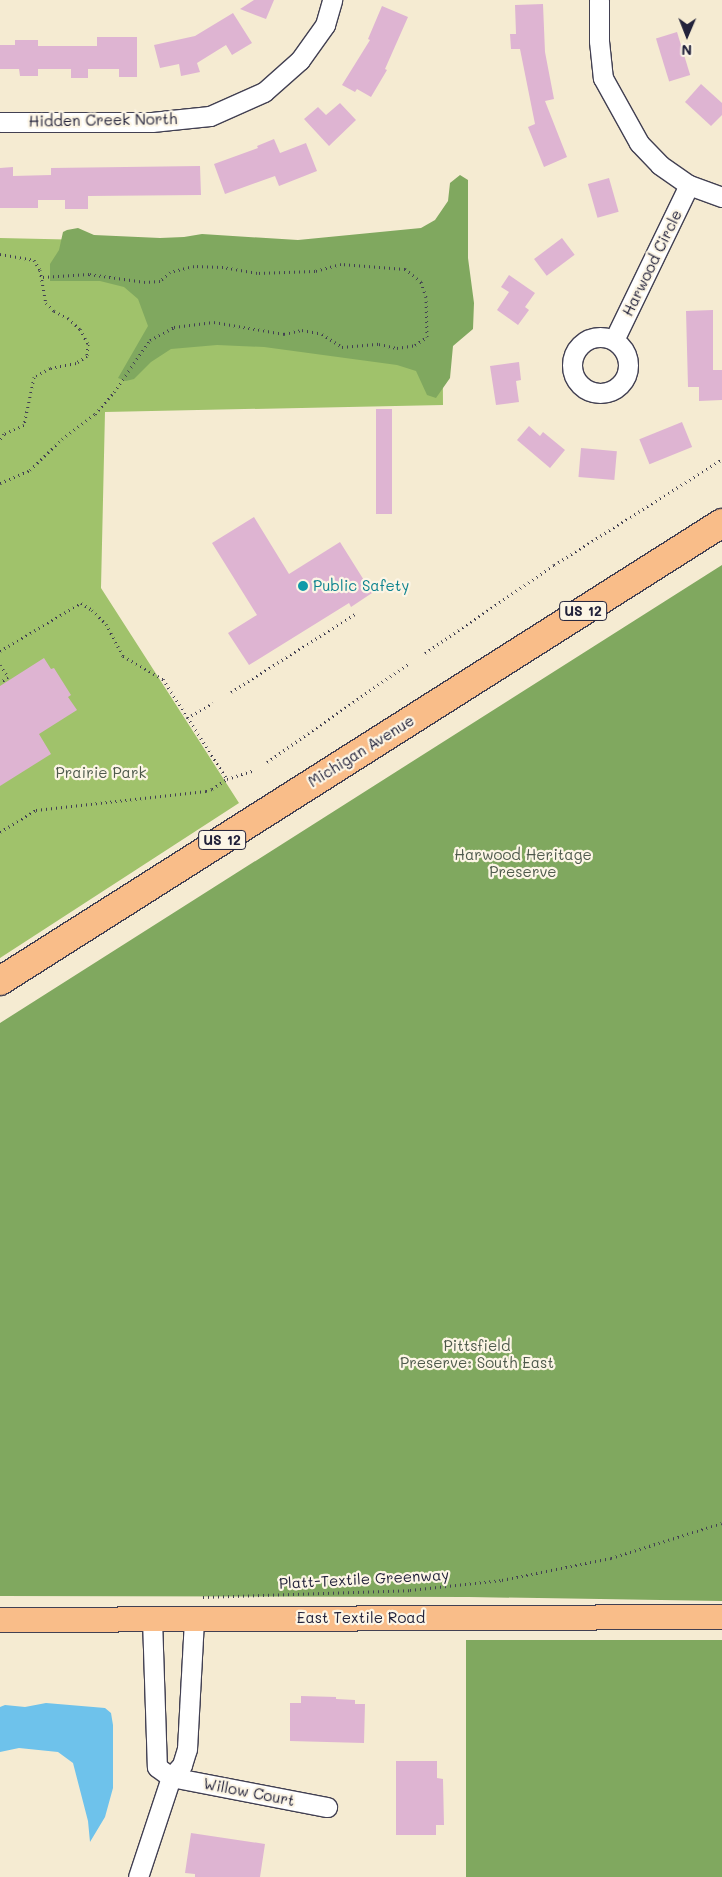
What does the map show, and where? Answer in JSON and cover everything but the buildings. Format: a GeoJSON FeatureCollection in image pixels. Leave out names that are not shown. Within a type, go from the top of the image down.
{"type":"FeatureCollection","features":[{"type":"Feature","properties":{"kind":"highway","name":"Michigan Avenue"},"geometry":{"type":"LineString","coordinates":[[0,981],[722,523]]}},
{"type":"Feature","properties":{"kind":"main road","name":"East Textile Road"},"geometry":{"type":"LineString","coordinates":[[0,1620],[152,1620],[198,1608],[722,1617]]}},
{"type":"Feature","properties":{"kind":"street","name":"Hidden Creek North"},"geometry":{"type":"LineString","coordinates":[[0,122],[152,122],[210,116],[264,92],[300,60],[325,25],[332,0]]}},
{"type":"Feature","properties":{"kind":"street"},"geometry":{"type":"LineString","coordinates":[[599,0],[599,42],[603,78],[622,116],[639,143],[660,165],[689,185],[722,197]]}},
{"type":"Feature","properties":{"kind":"street","name":"Harwood Circle"},"geometry":{"type":"LineString","coordinates":[[614,340],[689,185]]}},
{"type":"Feature","properties":{"kind":"street"},"geometry":{"type":"LineString","coordinates":[[138,1877],[171,1778],[182,1765],[186,1749],[198,1608]]}},
{"type":"Feature","properties":{"kind":"street"},"geometry":{"type":"LineString","coordinates":[[152,1620],[158,1767],[171,1778]]}},
{"type":"Feature","properties":{"kind":"street","name":"Willow Court"},"geometry":{"type":"LineString","coordinates":[[171,1778],[327,1808]]}},
{"type":"Feature","properties":{"kind":"path"},"geometry":{"type":"LineString","coordinates":[[0,254],[34,260],[42,277],[46,302],[54,312],[68,318],[80,329],[88,344],[87,356],[76,363],[50,368],[34,377],[24,425],[4,434],[0,440]]}},
{"type":"Feature","properties":{"kind":"path"},"geometry":{"type":"LineString","coordinates":[[0,483],[30,470],[62,439],[94,414],[114,392],[150,340],[174,327],[214,322],[284,334],[302,330],[322,334],[342,347],[379,344],[397,348],[415,345],[427,337],[426,297],[421,282],[405,269],[341,264],[315,271],[257,273],[223,267],[194,266],[170,272],[160,281],[145,282],[89,274],[42,277]]}},
{"type":"Feature","properties":{"kind":"path"},"geometry":{"type":"LineString","coordinates":[[425,653],[554,565],[722,459]]}},
{"type":"Feature","properties":{"kind":"path"},"geometry":{"type":"LineString","coordinates":[[0,651],[81,603],[92,610],[106,624],[123,656],[163,679],[227,779]]}},
{"type":"Feature","properties":{"kind":"path"},"geometry":{"type":"LineString","coordinates":[[231,692],[355,614]]}},
{"type":"Feature","properties":{"kind":"path"},"geometry":{"type":"LineString","coordinates":[[267,762],[408,664]]}},
{"type":"Feature","properties":{"kind":"path"},"geometry":{"type":"LineString","coordinates":[[0,665],[8,677],[2,681]]}},
{"type":"Feature","properties":{"kind":"path"},"geometry":{"type":"LineString","coordinates":[[187,718],[214,702]]}},
{"type":"Feature","properties":{"kind":"path"},"geometry":{"type":"LineString","coordinates":[[0,832],[36,810],[206,791],[227,779],[255,770]]}},
{"type":"Feature","properties":{"kind":"path","name":"Platt-Textile Greenway"},"geometry":{"type":"LineString","coordinates":[[198,1608],[410,1590],[502,1580],[611,1558],[722,1523]]}},
{"type":"Feature","properties":{"kind":"green space"},"geometry":{"type":"Polygon","coordinates":[[[460,175],[468,180],[468,258],[474,303],[473,329],[453,346],[450,378],[436,398],[427,395],[416,371],[397,365],[264,347],[217,345],[171,349],[151,362],[134,379],[126,381],[118,378],[148,326],[138,299],[124,287],[100,281],[50,281],[50,264],[59,250],[63,232],[67,230],[78,228],[94,235],[160,238],[202,234],[298,240],[421,228],[435,220],[448,201],[450,183],[460,175]]]}},
{"type":"Feature","properties":{"kind":"green space","name":"Prairie Park"},"geometry":{"type":"Polygon","coordinates":[[[0,238],[442,248],[443,405],[105,412],[101,588],[239,803],[0,958],[0,238]]]}},
{"type":"Feature","properties":{"kind":"green space"},"geometry":{"type":"Polygon","coordinates":[[[722,565],[722,1601],[469,1597],[0,1596],[0,1023],[722,565]]]}},
{"type":"Feature","properties":{"kind":"green space"},"geometry":{"type":"Polygon","coordinates":[[[466,1640],[722,1640],[722,1877],[466,1877],[466,1640]]]}},
{"type":"Feature","properties":{"kind":"water"},"geometry":{"type":"Polygon","coordinates":[[[46,1703],[105,1708],[111,1713],[113,1725],[113,1788],[105,1817],[90,1842],[88,1821],[73,1763],[58,1752],[19,1748],[0,1752],[0,1707],[5,1705],[25,1707],[46,1703]]]}},
{"type":"Feature","properties":{"kind":"place","name":"Public Safety"},"geometry":{"type":"Point","coordinates":[303,586]}},
{"type":"Feature","properties":{"kind":"park label","name":"Harwood Heritage Preserve"},"geometry":{"type":"Point","coordinates":[523,862]}},
{"type":"Feature","properties":{"kind":"park label","name":"Pittsfield Preserve: South East"},"geometry":{"type":"Point","coordinates":[477,1354]}}]}
